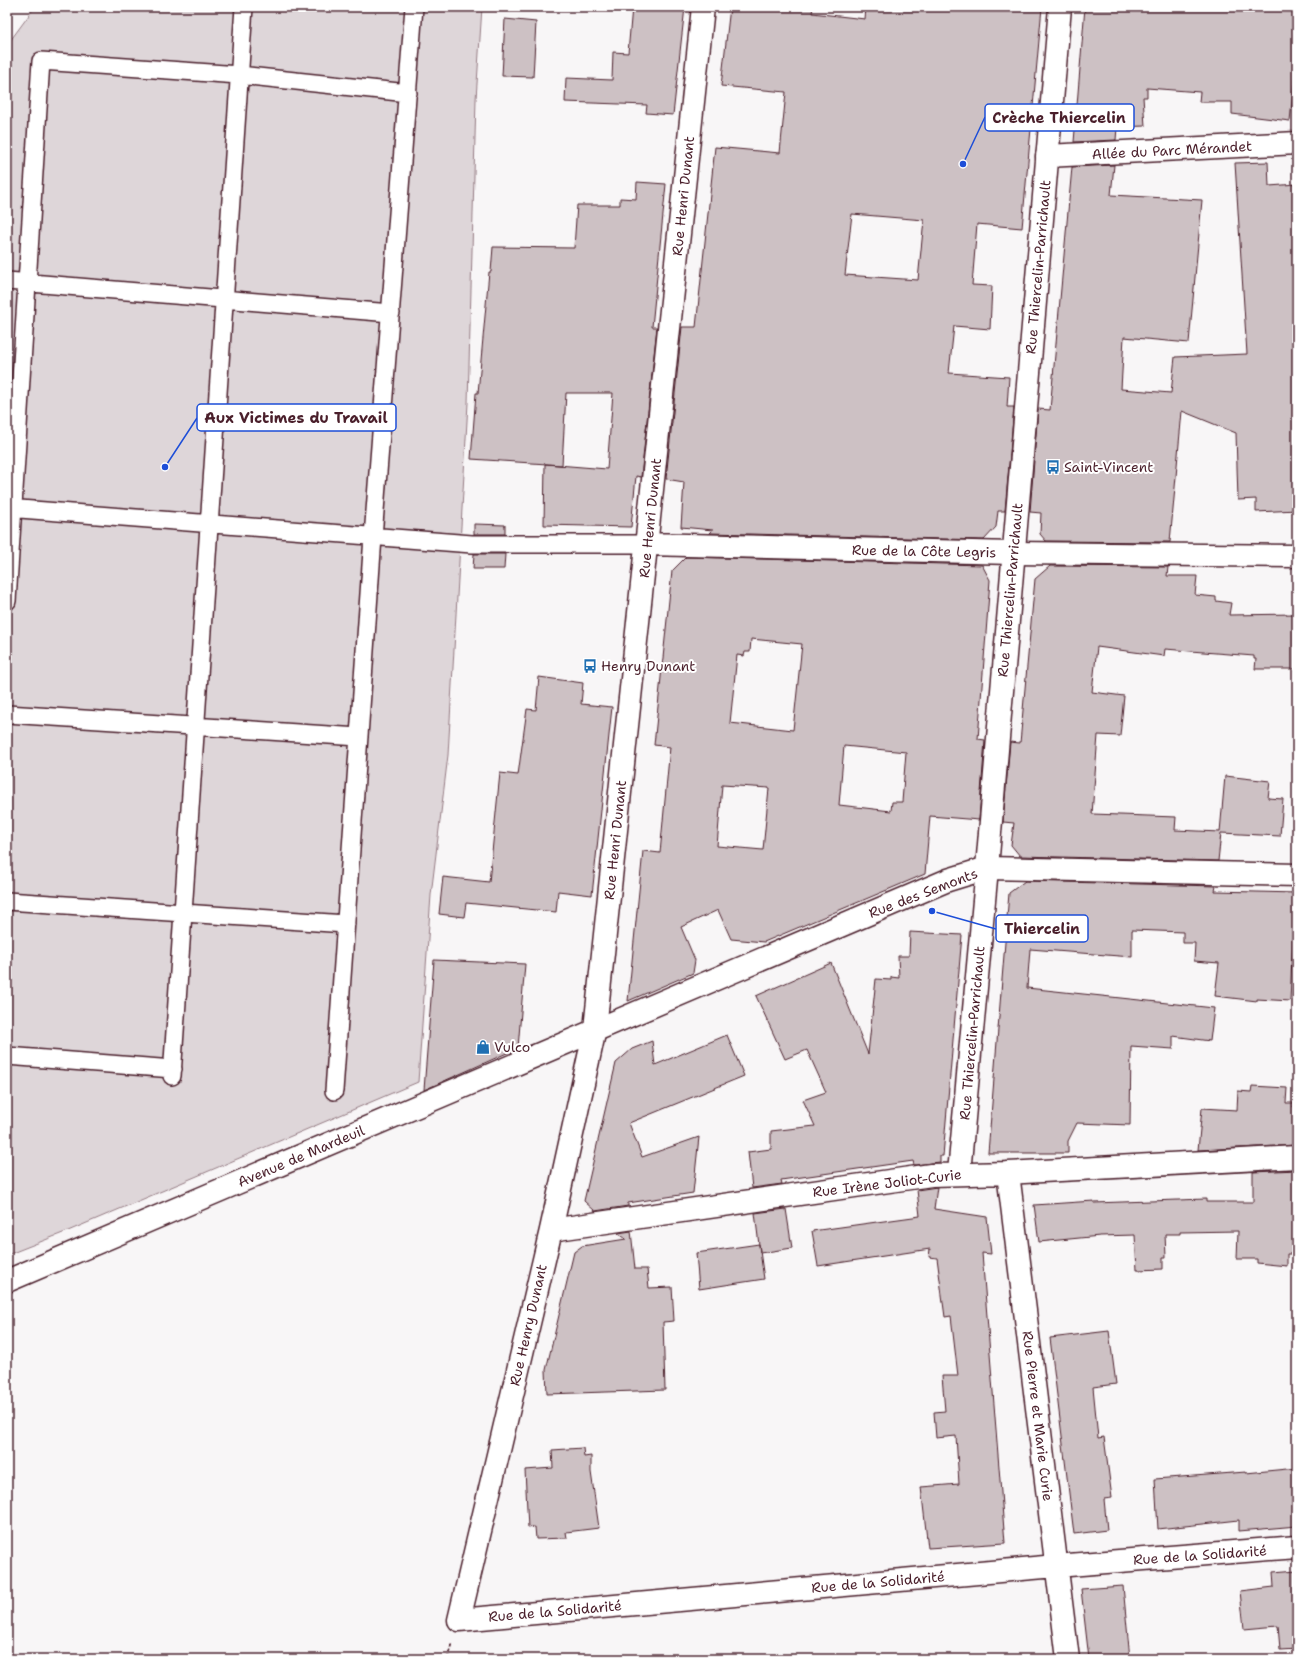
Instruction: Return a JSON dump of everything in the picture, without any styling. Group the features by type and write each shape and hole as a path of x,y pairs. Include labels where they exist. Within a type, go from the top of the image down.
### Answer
{"street":[{"name":"Rue Henri Dunant","path":"595,1029 703,7"},
{"name":"Rue Thiercelin-Parrichault","path":"959,1173 987,868 1060,7"},
{"name":"Allée du Parc Mérandet","path":"1048,156 1297,143"},
{"name":"Rue de la Côte Legris","path":"647,544 1013,553 1297,556"},
{"name":"Rue des Semonts","path":"595,1029 948,880 987,868 1297,875"},
{"name":"Rue Henry Dunant","path":"458,1620 551,1230 595,1029"},
{"name":"Avenue de Mardeuil","path":"7,1281 595,1029"},
{"name":"Rue Irène Joliot-Curie","path":"551,1230 931,1175 959,1173 1008,1173 1297,1157"},
{"name":"Rue Pierre et Marie Curie","path":"1008,1173 1068,1659"},
{"name":"Rue de la Solidarité","path":"458,1620 1056,1566 1297,1548"}],"lane":[{"path":"7,1056 172,1072 244,7"},
{"path":"334,1091 373,537 414,7"},
{"path":"7,601 10,509 27,283 41,61 239,75 408,93"},
{"path":"7,281 391,313"},
{"path":"10,509 472,544 647,544"},
{"path":"7,714 359,737"},
{"path":"7,901 346,924"}],"shaded area":[{"path":"35,7 482,7 476,99 468,403 448,755 431,895 418,1082 68,1231 7,1255 7,45"}],"building":[{"path":"632,7 685,7 673,115 646,113 647,105 565,102 566,78 612,80 613,52 628,53"},
{"path":"730,7 813,7 812,13 865,19 866,7 1042,7 1022,228 977,224 972,285 992,286 990,329 954,326 949,373 1009,377 1007,407 1014,407 1005,511 998,511 996,527 984,540 710,533 713,530 681,527 684,482 666,479 682,327 696,327 715,147 780,153 786,92 721,86","holes":["852,214 924,220 918,280 845,275"]},
{"path":"1085,7 1297,7 1297,53 1290,121 1232,114 1232,102 1199,102 1200,92 1147,88 1147,97 1143,97 1145,126 1117,127 1116,140 1074,142"},
{"path":"505,19 536,22 533,77 502,76"},
{"path":"1268,162 1269,186 1297,184 1297,510 1256,512 1256,499 1238,500 1236,433 1182,411 1170,542 1046,541 1040,534 1041,513 1030,512 1038,409 1050,410 1072,167 1114,165 1111,195 1202,200 1189,343 1124,337 1121,389 1171,393 1175,357 1247,354 1235,163"},
{"path":"637,182 666,184 652,327 657,327 641,477 636,476 631,527 544,525 545,464 607,469 613,393 566,393 562,465 471,459 476,393 478,393 489,272 491,272 493,247 574,248 577,205 620,205 620,198 636,199"},
{"path":"474,524 505,525 505,534 474,534"},
{"path":"474,554 505,554 504,569 473,569"},
{"path":"686,557 982,565 990,580 978,739 985,740 979,820 930,816 925,874 764,942 731,939 718,910 681,927 695,960 693,973 628,1001 643,851 660,853 670,747 654,745 672,571","holes":["751,639 802,644 793,730 730,723 737,655 744,656 745,652 750,652","844,746 906,752 902,802 892,802 891,811 839,805","722,785 769,788 763,850 717,846"]},
{"path":"1050,566 1168,567 1167,576 1197,576 1195,595 1216,597 1216,601 1231,603 1229,615 1297,614 1297,669 1255,669 1256,659 1254,659 1254,656 1165,649 1164,656 1097,647 1092,692 1124,696 1120,736 1098,735 1092,814 1176,817 1175,830 1220,832 1225,776 1270,781 1268,798 1283,799 1280,836 1221,833 1218,861 1020,856 1011,845 1014,823 1003,822 1010,742 1020,743 1035,579"},
{"path":"539,677 583,683 581,704 612,707 592,895 558,891 556,912 466,903 464,917 439,914 443,877 489,882 500,773 518,775 527,709 536,710"},
{"path":"1025,881 1216,886 1215,891 1297,893 1297,937 1293,937 1290,1001 1257,999 1257,1001 1215,996 1219,963 1194,961 1195,943 1183,943 1183,932 1132,930 1132,957 1030,949 1027,988 1214,1008 1210,1041 1173,1036 1173,1049 1131,1046 1130,1125 1077,1123 1068,1141 1068,1153 988,1153 1009,893"},
{"path":"910,932 962,935 943,1156 940,1156 940,1162 914,1165 913,1161 781,1180 782,1184 752,1188 748,1152 771,1149 771,1131 815,1126 803,1100 826,1092 807,1050 785,1059 756,996 831,963 868,1054 876,979 891,980 891,977 899,978 898,956 909,956"},
{"path":"434,960 525,964 518,1048 424,1090"},
{"path":"727,1035 744,1076 629,1123 642,1157 699,1137 693,1193 628,1203 628,1206 595,1211 584,1201 616,1063 632,1049 652,1041 655,1065"},
{"path":"1252,1086 1287,1088 1286,1103 1294,1103 1293,1107 1297,1107 1297,1145 1198,1150 1202,1108 1237,1110 1238,1091 1251,1092"},
{"path":"1297,1170 1297,1254 1287,1254 1287,1266 1257,1263 1257,1259 1237,1259 1238,1231 1180,1232 1180,1234 1165,1234 1166,1257 1163,1257 1163,1269 1137,1270 1135,1235 1100,1236 1039,1242 1034,1205 1094,1201 1094,1203 1206,1199 1206,1202 1253,1202 1253,1172"},
{"path":"937,1187 934,1209 987,1217 991,1254 982,1253 1005,1543 928,1548 921,1487 959,1484 956,1436 936,1438 934,1412 945,1411 942,1376 958,1376 951,1316 945,1317 937,1258 929,1257 930,1249 818,1266 812,1231 920,1216 917,1190"},
{"path":"786,1209 792,1248 760,1253 755,1213"},
{"path":"631,1231 635,1269 647,1269 649,1288 672,1287 674,1321 663,1322 665,1390 547,1394 546,1370 574,1252 582,1246 626,1239 618,1233"},
{"path":"759,1244 764,1279 699,1289 696,1253"},
{"path":"1109,1331 1116,1384 1093,1387 1098,1438 1104,1437 1112,1498 1104,1499 1107,1530 1074,1534 1050,1338"},
{"path":"583,1448 584,1457 591,1456 591,1472 599,1528 566,1532 567,1538 536,1539 535,1527 528,1528 525,1470 553,1468 552,1450"},
{"path":"1297,1468 1297,1526 1239,1531 1239,1520 1158,1529 1155,1479"},
{"path":"1297,1570 1297,1648 1280,1649 1278,1626 1244,1629 1240,1591 1274,1587 1273,1572"},
{"path":"1123,1586 1130,1659 1089,1659 1081,1589"}],"place":[{"name":"Crèche Thiercelin","path":"963,164"},
{"name":"Aux Victimes du Travail","path":"165,467"},
{"name":"Saint-Vincent","path":"1053,467"},
{"name":"Henry Dunant","path":"590,666"},
{"name":"Thiercelin","path":"932,911"},
{"name":"Vulco","path":"483,1047"}]}
